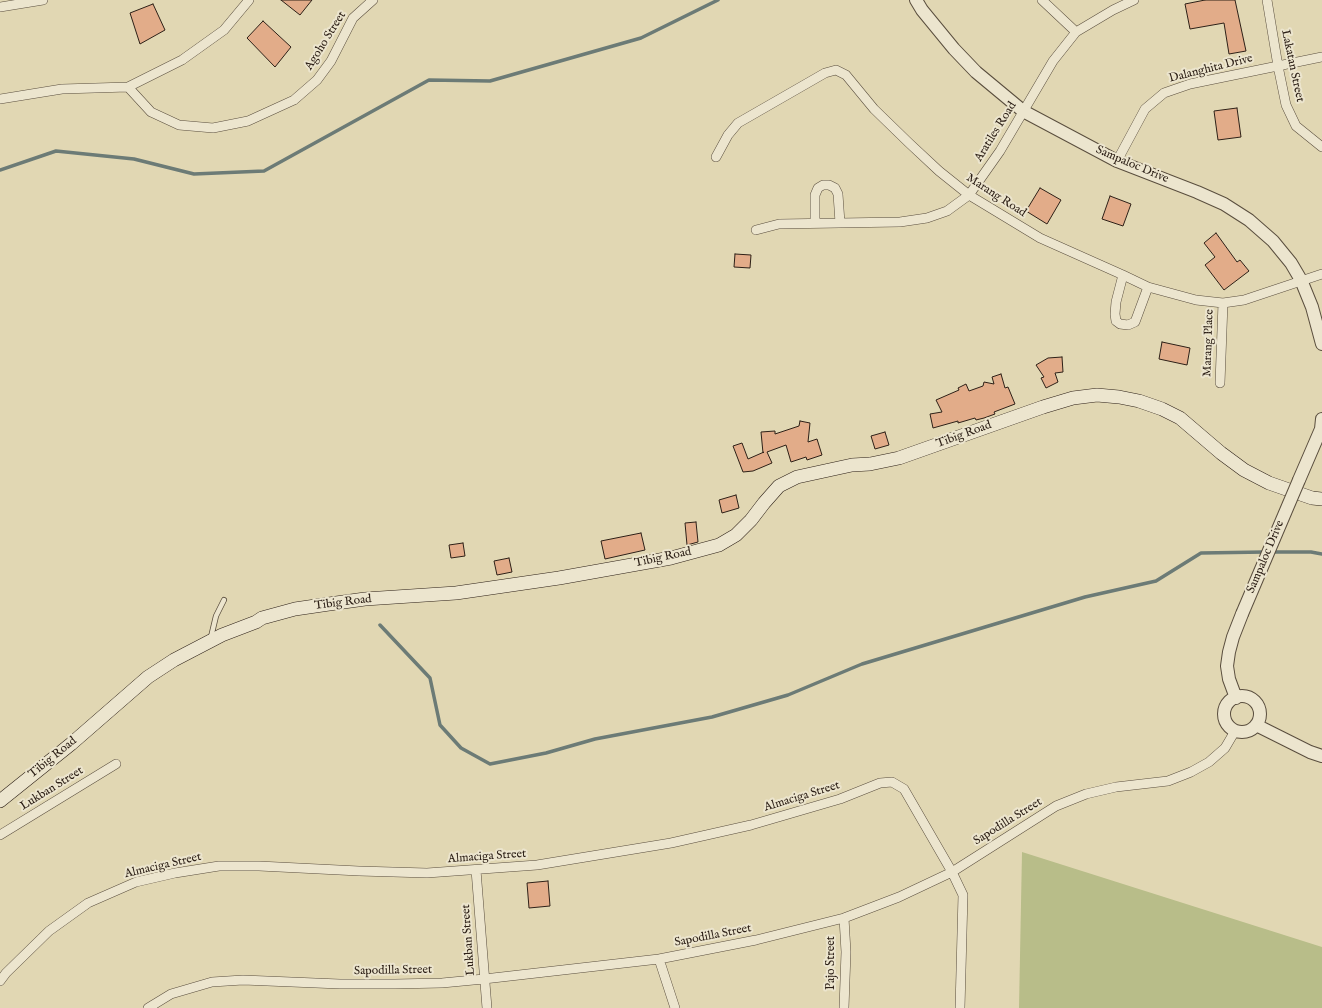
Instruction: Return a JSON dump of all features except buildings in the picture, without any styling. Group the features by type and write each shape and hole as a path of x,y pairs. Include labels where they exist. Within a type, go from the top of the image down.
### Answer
{"main road":[{"name":"Tibig Road","path":"0,801 71,744 148,677 174,660 222,635 256,622 262,618 295,609 365,599 456,593 478,590 634,565 671,558 719,545 736,535 751,520 779,486 797,477 852,465 870,464 898,458 1043,406 1074,398 1096,395 1119,397 1139,401 1162,409 1180,418 1221,453 1244,470 1269,484 1322,500"}],"street":[{"path":"0,7 43,0"},
{"path":"0,99 62,89 128,87 182,60 224,30 249,0"},
{"name":"Agoho Street","path":"128,87 151,112 179,125 213,128 248,121 294,100 317,80 330,61 353,18 373,0"},
{"name":"Sampaloc Drive","path":"916,0 922,10 954,49 976,72 1023,111 1117,161 1197,192 1230,208 1249,220 1273,241 1301,280 1312,307 1322,344"},
{"path":"1042,0 1076,32"},
{"name":"Aratiles Road","path":"756,230 779,224 815,222 900,222 927,218 947,211 969,195 1000,151 1053,61 1076,32 1113,10 1134,0"},
{"name":"Lakatan Street","path":"1267,0 1286,105 1296,126 1322,147"},
{"name":"Dalanghita Drive","path":"1117,161 1145,109 1164,93 1190,84 1322,57"},
{"name":"Marang Road","path":"716,157 728,135 738,124 825,73 836,70 846,75 874,109 939,171 969,195 1040,238 1148,287 1196,300 1222,303 1244,300 1322,274"},
{"path":"815,222 815,195 818,188 824,185 829,185 835,188 838,194 840,222"},
{"path":"1123,275 1114,314 1116,321 1120,324 1128,325 1135,322 1148,287"},
{"name":"Marang Place","path":"1220,383 1222,303"},
{"name":"Sampaloc Drive","path":"1236,698 1228,679 1227,666 1233,637 1321,429 1322,419"},
{"path":"1241,696 1247,697 1256,704 1260,714 1256,725 1246,731 1240,732 1230,727 1224,717 1224,711 1230,700 1241,696"},
{"path":"1256,725 1310,752 1322,756"},
{"name":"Sapodilla Street","path":"148,1008 171,994 212,982 243,980 340,984 395,984 442,983 484,979 659,959 756,940 844,918 899,897 952,872 1056,806 1086,794 1116,786 1168,781 1191,772 1209,762 1225,748 1235,730"},
{"name":"Lukban Street","path":"0,835 116,764"},
{"name":"Almaciga Street","path":"0,981 6,973 49,931 88,903 136,882 175,873 219,866 259,866 426,873 537,865 671,843 752,825 840,799 880,783 892,782 904,789 952,872 963,895 960,1008"},
{"name":"Lukban Street","path":"476,870 487,1008"},
{"name":"Pajo Street","path":"844,918 846,952 844,1008"},
{"path":"659,959 675,1008"}],"lane":[{"path":"211,641 216,616 224,600"}],"green space":[{"path":"1022,852 1322,947 1322,1008 1019,1008"}],"waterway":[{"path":"0,170 56,151 134,159 194,174 264,171 429,80 490,81 641,38 718,0"},
{"path":"380,625 430,678 440,725 461,748 490,764 546,753 595,739 712,717 788,695 862,664 1085,597 1156,581 1201,553 1265,552"},
{"path":"1271,552 1311,552 1322,554"}]}
